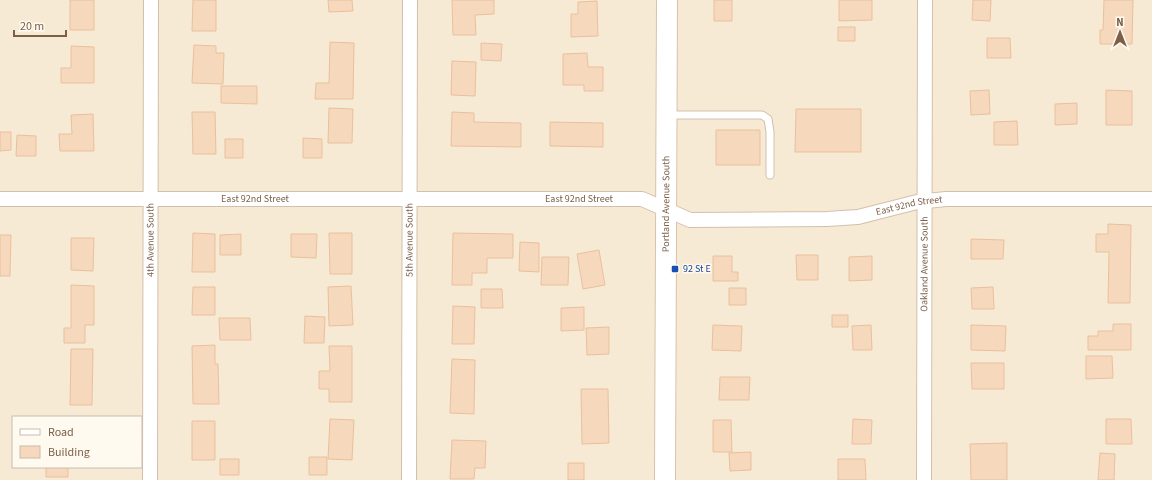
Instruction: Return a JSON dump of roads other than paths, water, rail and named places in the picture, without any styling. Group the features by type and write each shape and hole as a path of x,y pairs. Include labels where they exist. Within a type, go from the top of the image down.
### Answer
{"main road":[{"name":"Portland Avenue South","path":"665,480 667,0"}],"street":[{"name":"4th Avenue South","path":"150,480 152,0"},
{"name":"5th Avenue South","path":"409,480 410,0"},
{"name":"Oakland Avenue South","path":"924,480 925,0"},
{"name":"East 92nd Street","path":"0,198 642,198 690,220 826,219 858,217 917,202 946,199 1152,199"}],"lane":[{"path":"666,115 762,115 768,119 770,132 770,175"}],"place":[{"name":"92 St E","path":"675,269"}]}
